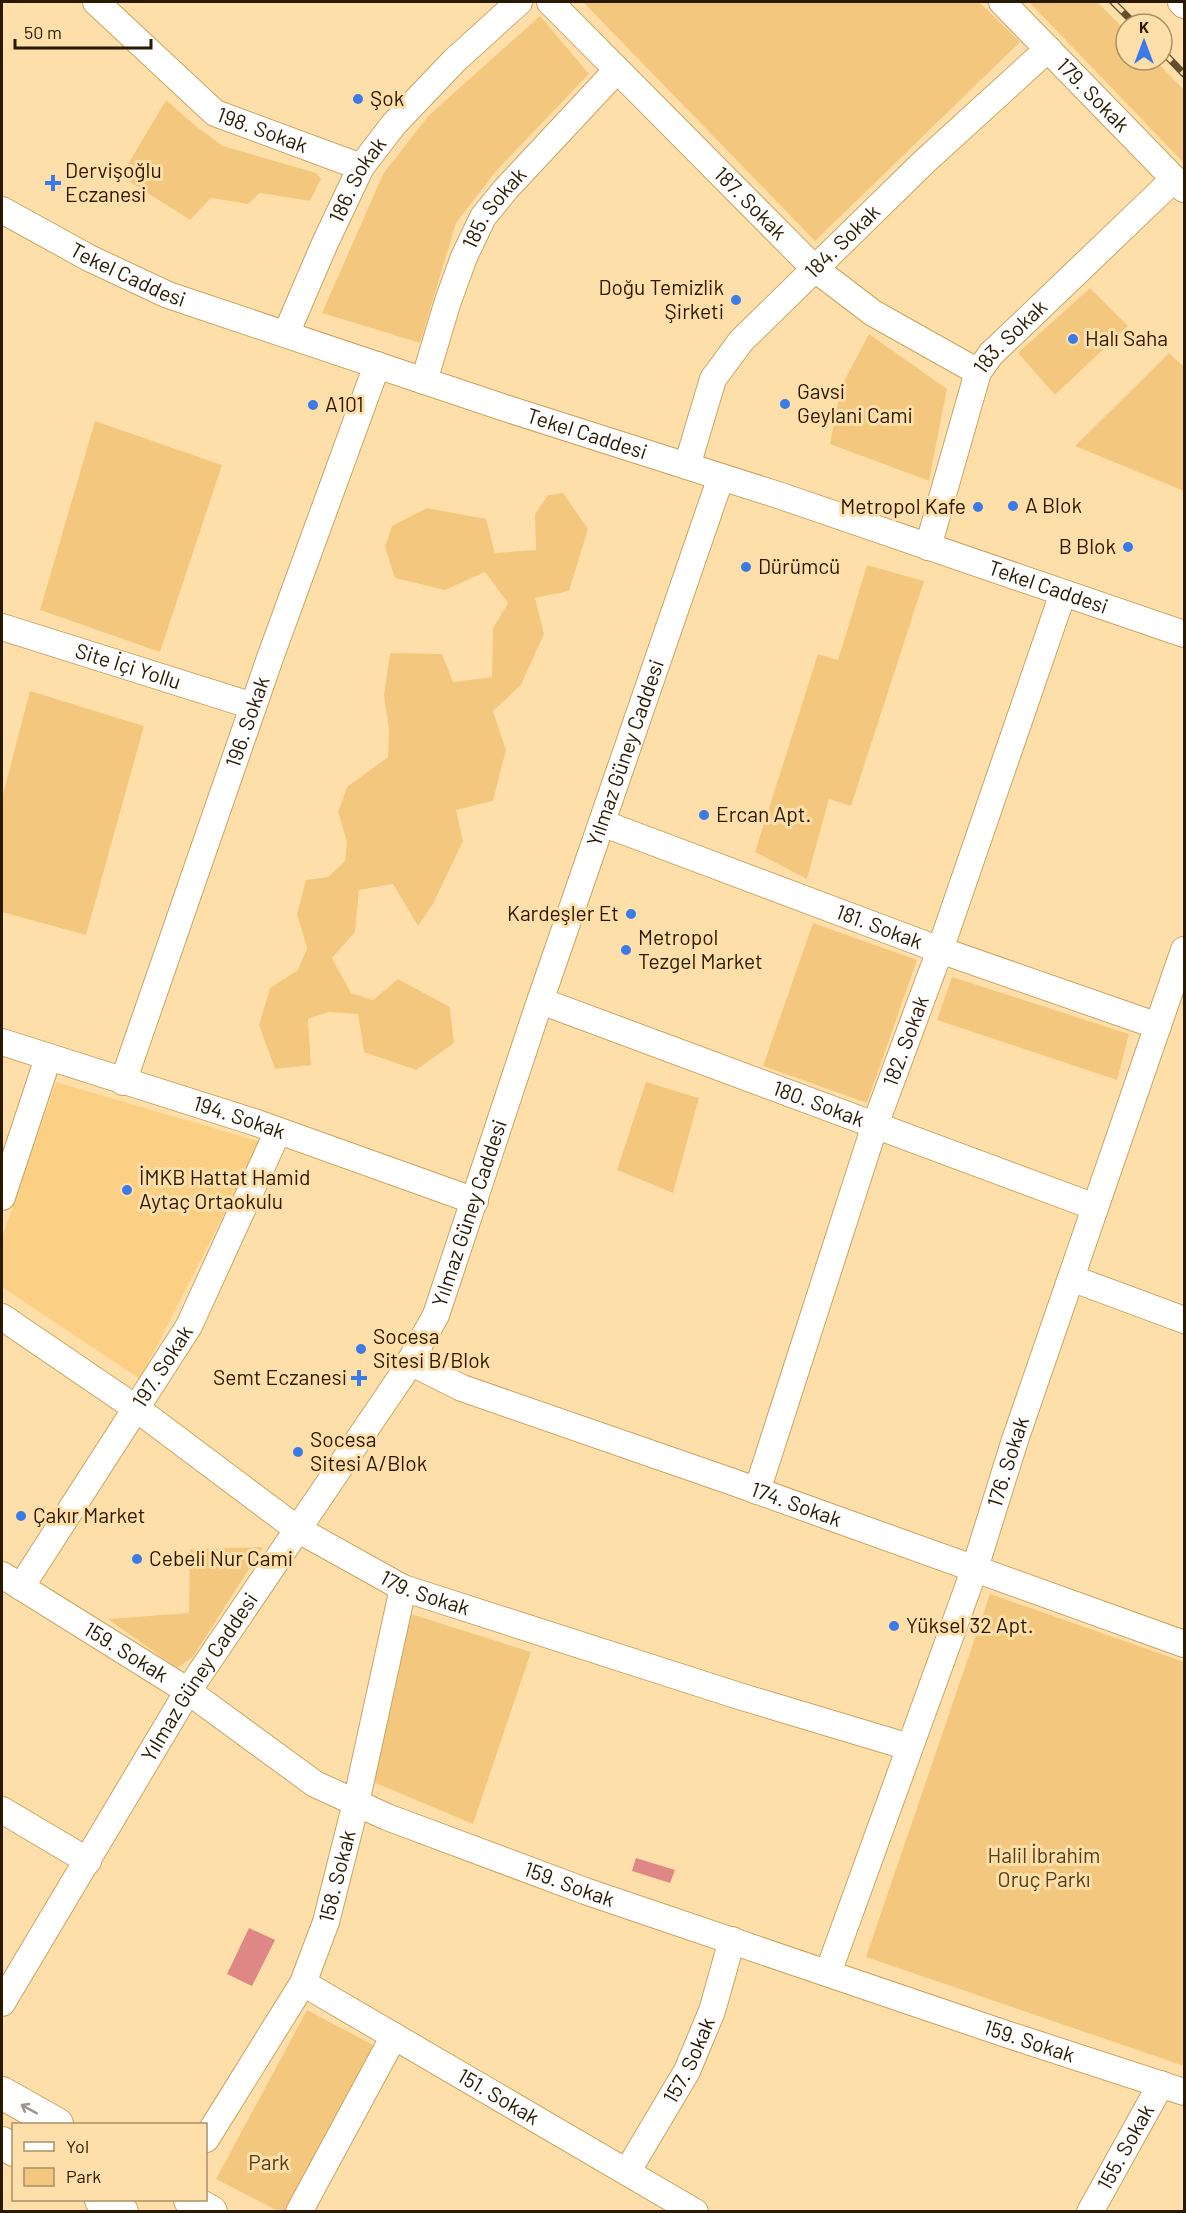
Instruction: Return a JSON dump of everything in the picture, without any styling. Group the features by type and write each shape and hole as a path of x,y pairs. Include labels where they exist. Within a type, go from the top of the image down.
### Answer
{"main road":[{"path":"2,2093 55,2123"},
{"path":"104,2201 122,2211"},
{"path":"194,2201 211,2211"}],"street":[{"name":"198. Sokak","path":"96,2 215,112 361,167"},
{"name":"186. Sokak","path":"286,334 361,167 394,124 455,60 519,2"},
{"name":"187. Sokak","path":"550,2 814,268 873,313 978,372"},
{"name":"179. Sokak","path":"1002,2 1179,184"},
{"path":"1181,2 1185,5"},
{"name":"184. Sokak","path":"687,466 713,380 741,340 924,162 1048,49"},
{"name":"185. Sokak","path":"424,381 464,256 483,217 505,190 617,70"},
{"name":"183. Sokak","path":"928,547 978,372 1003,342 1179,184"},
{"name":"Tekel Caddesi","path":"3,218 168,295 721,477 1185,634"},
{"name":"196. Sokak","path":"123,1082 253,706 377,365"},
{"name":"Yılmaz Güney Caddesi","path":"2,2003 188,1691 410,1362 436,1315 721,477"},
{"name":"182. Sokak","path":"757,1491 875,1125 940,950 1063,593"},
{"name":"Site İçi Yollu","path":"2,627 253,706"},
{"name":"181. Sokak","path":"602,823 940,950 1158,1026"},
{"name":"176. Sokak","path":"828,1973 975,1568 1015,1440 1183,960"},
{"name":"180. Sokak","path":"541,1001 1095,1207"},
{"name":"194. Sokak","path":"2,1042 278,1131 475,1201"},
{"path":"2,1197 48,1058"},
{"name":"197. Sokak","path":"11,1581 137,1409 189,1326 278,1131"},
{"path":"1071,1278 1185,1320"},
{"name":"179. Sokak","path":"2,1317 137,1409 297,1529 403,1588 909,1748"},
{"name":"174. Sokak","path":"410,1362 462,1388 1185,1644"},
{"name":"159. Sokak","path":"11,1581 188,1691 315,1784 397,1821 585,1891 1173,2088"},
{"name":"158. Sokak","path":"207,2137 303,1983 326,1922 357,1803 403,1588"},
{"path":"2,1809 88,1861"},
{"name":"157. Sokak","path":"627,2172 687,2071 712,2011 732,1940"},
{"name":"151. Sokak","path":"303,1983 695,2211"},
{"path":"299,2211 394,2036"},
{"name":"155. Sokak","path":"1090,2211 1173,2088"}],"shaded area":[{"name":"İMKB Hattat Hamid Aytaç Ortaokulu","path":"56,1082 261,1142 140,1379 2,1287 2,1238"},
{"path":"636,1858 675,1870 670,1883 632,1871"},
{"path":"249,1928 275,1940 252,1986 227,1974"}],"green space":[{"path":"583,2 979,2 1020,42 815,241"},
{"path":"1029,2 1097,2 1114,19 1114,72 1167,72 1184,90 1184,163"},
{"path":"540,16 589,74 496,171 456,223 420,343 322,313 383,174 429,115"},
{"path":"166,100 223,146 316,173 321,179 310,201 260,193 248,204 211,198 190,220 121,176"},
{"name":"Halı Saha","path":"1090,288 1128,326 1055,395 1018,353"},
{"path":"869,334 947,389 929,481 830,444 841,387"},
{"path":"1169,353 1184,367 1184,491 1075,446"},
{"path":"95,421 222,465 160,652 40,610"},
{"path":"563,493 588,529 569,591 535,598 544,634 521,685 493,711 506,750 493,801 456,810 463,841 433,904 418,926 393,884 359,890 355,932 332,958 351,993 373,1000 398,979 450,1007 454,1043 416,1070 364,1052 358,1014 328,1012 308,1019 311,1065 275,1069 259,1025 270,988 298,970 307,948 297,914 306,880 328,877 345,861 347,842 338,812 347,787 388,757 389,730 384,695 390,653 442,654 453,682 492,677 493,628 508,603 485,572 445,590 395,578 385,547 392,526 427,508 486,519 495,553 536,550 535,514 548,495"},
{"path":"867,565 924,581 851,806 829,799 807,879 755,852 818,654 838,660"},
{"path":"30,691 144,726 86,935 2,912 2,798"},
{"path":"813,923 917,960 867,1103 763,1066"},
{"path":"952,977 1129,1034 1117,1080 937,1020"},
{"path":"646,1082 699,1098 673,1193 617,1170"},
{"path":"263,1547 193,1657 177,1668 108,1619 189,1613 190,1549"},
{"name":"Halil İbrahim Oruç Parkı","path":"990,1594 1184,1662 1184,2066 866,1957"},
{"path":"411,1614 531,1652 473,1824 373,1782"},
{"name":"Park","path":"307,2010 375,2046 287,2211 278,2211 216,2179"}],"railway":[{"path":"1113,2 1123,12"},
{"path":"1174,64 1184,74"}],"place":[{"name":"Şok","path":"358,99"},
{"name":"Dervişoğlu Eczanesi","path":"53,183"},
{"name":"Doğu Temizlik Şirketi","path":"736,300"},
{"name":"Halı Saha","path":"1073,339"},
{"name":"Gavsi Geylani Cami","path":"785,404"},
{"name":"A101","path":"313,405"},
{"name":"A Blok","path":"1013,506"},
{"name":"Metropol Kafe","path":"978,507"},
{"name":"B Blok","path":"1128,547"},
{"name":"Dürümcü","path":"746,567"},
{"name":"Ercan Apt.","path":"704,815"},
{"name":"Kardeşler Et","path":"631,914"},
{"name":"Metropol Tezgel Market","path":"626,950"},
{"name":"İMKB Hattat Hamid Aytaç Ortaokulu","path":"127,1190"},
{"name":"Socesa Sitesi B/Blok","path":"361,1349"},
{"name":"Semt Eczanesi","path":"359,1378"},
{"name":"Socesa Sitesi A/Blok","path":"298,1452"},
{"name":"Çakır Market","path":"21,1516"},
{"name":"Cebeli Nur Cami","path":"137,1559"},
{"name":"Yüksel 32 Apt.","path":"894,1626"}]}
